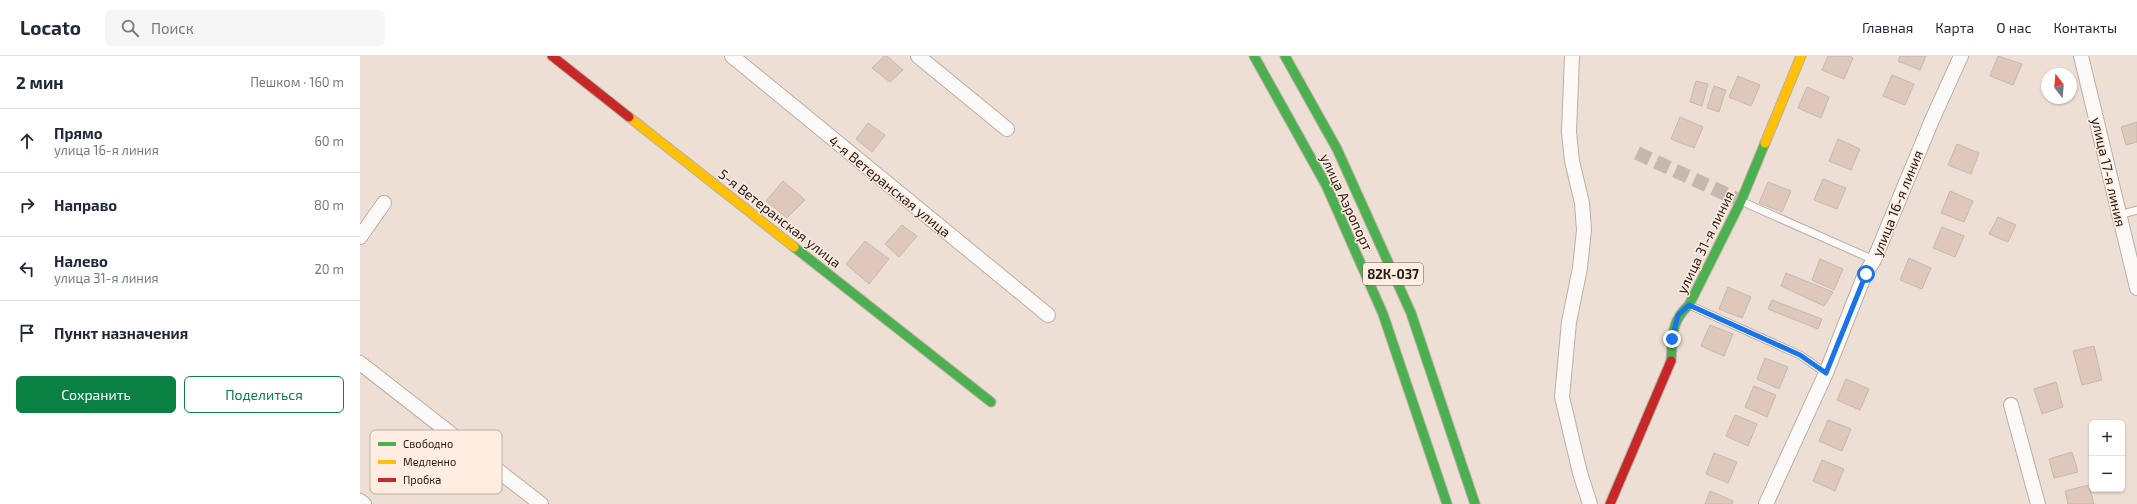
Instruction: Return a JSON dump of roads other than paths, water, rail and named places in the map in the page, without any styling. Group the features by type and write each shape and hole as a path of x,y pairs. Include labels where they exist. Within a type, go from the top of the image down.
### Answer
{"street":[{"name":"5-я Ветеранская улица","path":"552,56 991,402"},
{"name":"4-я Ветеранская улица","path":"732,56 1048,315"},
{"path":"918,56 1007,129"},
{"name":"улица Аэропорт","path":"1254,56 1326,185 1384,314 1446,504"},
{"name":"улица Аэропорт","path":"1285,56 1337,149 1411,313 1475,504"},
{"path":"1572,56 1569,132 1572,161 1582,203 1584,230 1580,268 1570,322 1562,397 1578,466 1590,504"},
{"name":"улица 31-я линия","path":"1610,504 1613,494 1629,464 1664,381 1671,361 1672,339 1678,315 1689,305 1741,201 1801,56"},
{"name":"улица 16-я линия","path":"1766,504 1826,373 1866,274 1874,260 1932,120 1961,56"},
{"name":"улица 17-я линия","path":"2082,56 2137,288"},
{"path":"360,237 384,203"},
{"path":"360,363 446,430"},
{"path":"2011,405 2038,504"},
{"path":"502,474 541,504"},
{"path":"360,501 364,504"}],"lane":[{"path":"1741,201 1874,260"},
{"path":"2120,215 2137,210"},
{"path":"1689,305 1800,355 1826,373"}],"tunnel":[{"path":"1637,153 1741,201"}]}
